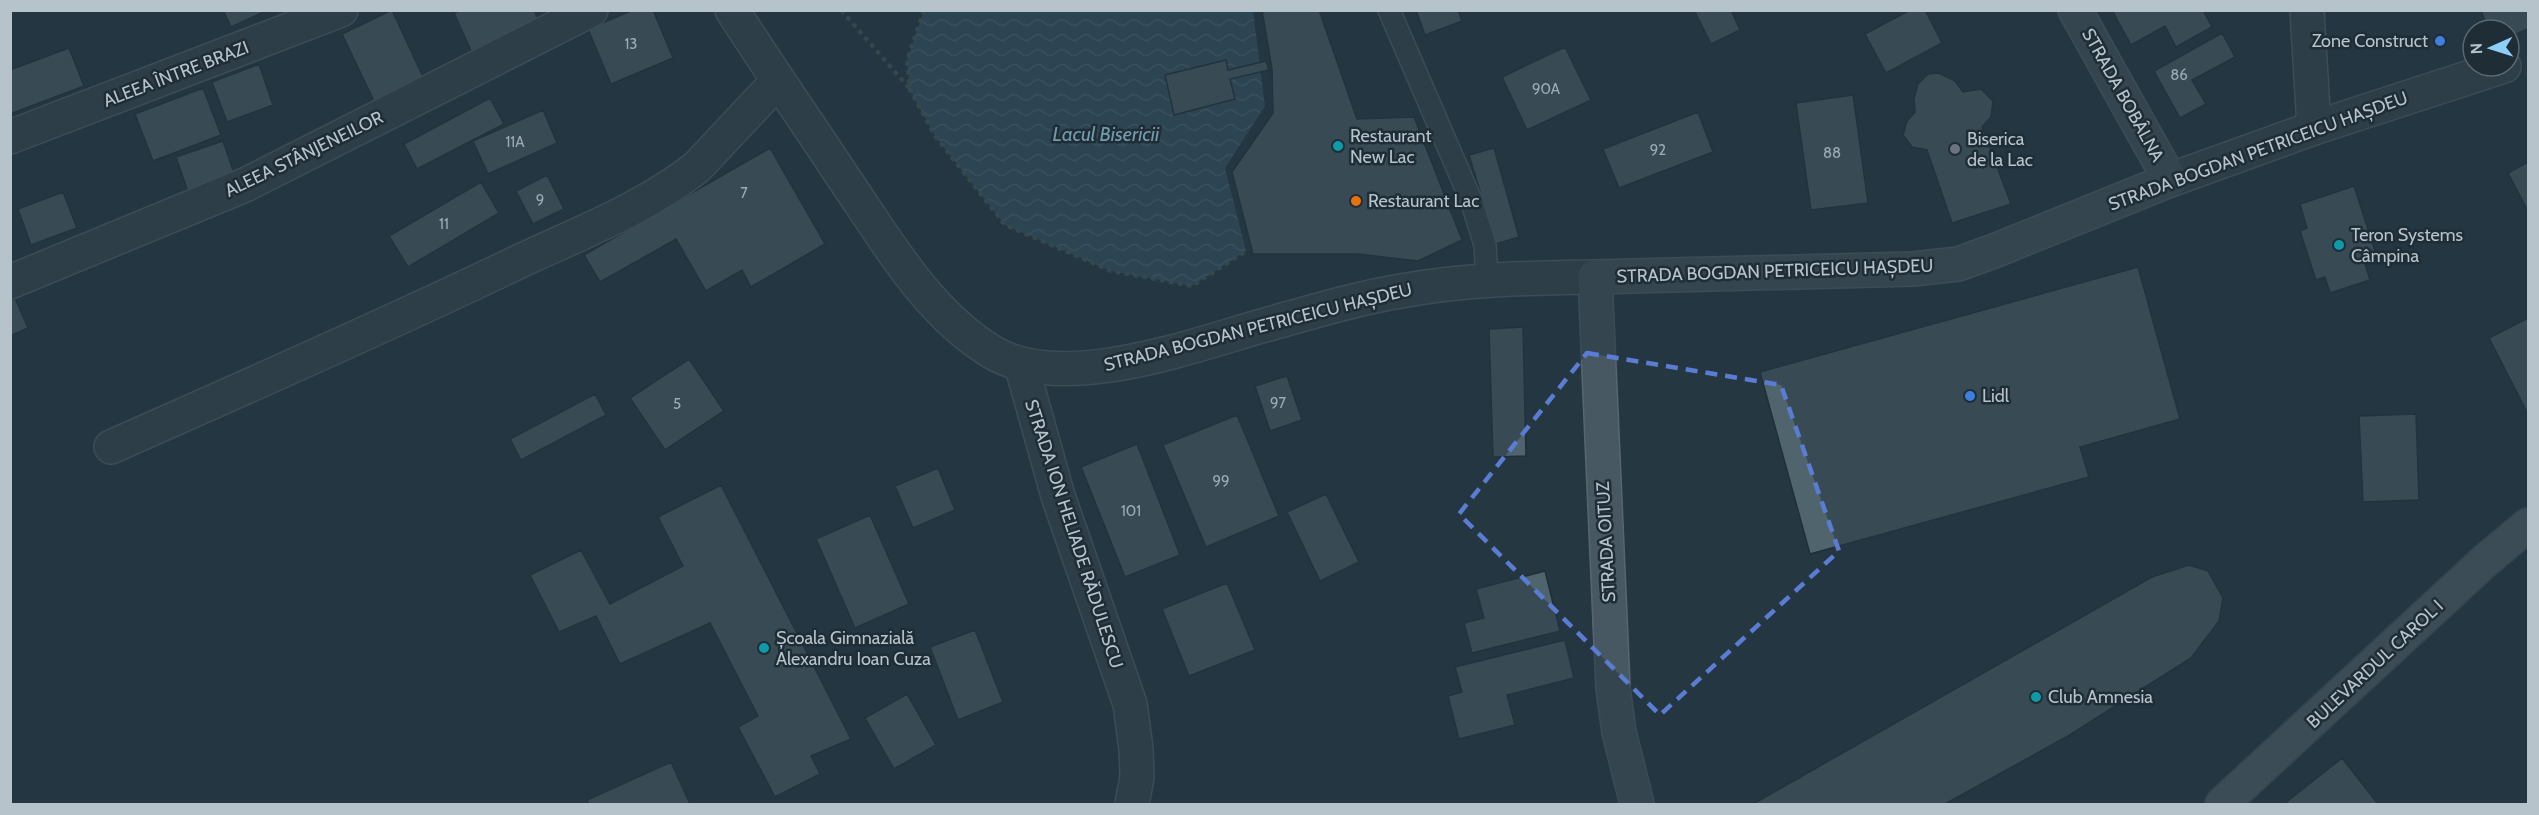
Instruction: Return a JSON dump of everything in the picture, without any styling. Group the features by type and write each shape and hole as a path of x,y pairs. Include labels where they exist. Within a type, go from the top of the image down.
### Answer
{"main road":[{"name":"STRADA BOBÂLNA","path":"2075,10 2170,180"},
{"name":"STRADA BOGDAN PETRICEICU HAȘDEU","path":"1595,277 1913,269 1958,264 2170,180"},
{"name":"STRADA OITUZ","path":"1595,277 1613,688 1619,732 1637,804"},
{"name":"BULEVARDUL CAROL I","path":"2222,804 2486,560 2529,525"}],"street":[{"name":"ALEEA ÎNTRE BRAZI","path":"10,137 341,10"},
{"name":"ALEEA STÂNJENEILOR","path":"10,282 245,185 591,10"},
{"path":"732,10 886,240 926,293 948,318 970,337 994,353 1021,364"},
{"path":"2307,10 2314,128"},
{"name":"STRADA BOGDAN PETRICEICU HAȘDEU","path":"2170,180 2314,128 2467,78"},
{"path":"111,447 398,318 624,212 684,178 697,167 778,81"},
{"name":"STRADA BOGDAN PETRICEICU HAȘDEU","path":"1021,364 1061,369 1094,367 1133,360 1354,301 1400,291 1487,279 1595,277"},
{"name":"STRADA ION HELIADE RĂDULESCU","path":"1021,364 1058,496 1130,704 1137,777 1132,804"}],"lane":[{"path":"1389,10 1471,200 1485,244 1487,279"}],"path":[{"path":"841,10 910,90 935,136 1005,225 1111,271 1192,286 1246,251"},
{"path":"910,90 907,60 924,10"}],"highlighted area":[{"path":"1587,353 1781,385 1839,551 1660,715 1459,514"}],"water":[{"name":"Lacul Bisericii","path":"924,11 1253,11 1265,106 1225,168 1246,251 1192,286 1111,271 1005,225 935,136 910,90 907,60"}],"building":[{"path":"223,10 268,10 231,27"},
{"path":"392,10 423,77 374,101 342,34"},
{"path":"460,10 534,10 540,23 473,55 454,13"},
{"path":"633,10 653,10 673,58 611,84 588,29"},
{"name":"Restaurant New Lac","path":"1262,10 1319,10 1357,119 1414,117 1462,240 1418,261 1358,254 1253,254 1232,172 1273,113 1272,69"},
{"path":"1416,10 1458,10 1462,21 1425,35"},
{"path":"1694,10 1731,10 1740,30 1711,44"},
{"path":"1910,10 1925,10 1942,43 1886,73 1865,34"},
{"path":"2112,10 2203,10 2212,27 2176,47 2165,26 2131,45"},
{"path":"2481,10 2528,10 2528,29 2521,32 2521,18 2484,18"},
{"path":"2222,33 2235,57 2192,80 2206,104 2180,118 2154,71"},
{"path":"1565,47 1591,100 1527,130 1502,77"},
{"path":"69,48 84,86 10,114 10,70"},
{"path":"1226,60 1228,70 1266,61 1269,70 1230,79 1235,99 1174,115 1165,75"},
{"path":"259,64 273,105 227,122 212,82"},
{"name":"Biserica de la Lac","path":"1939,73 1955,81 1963,92 1981,89 1993,101 1991,117 1982,127 2011,204 1952,223 1927,150 1912,147 1903,135 1907,121 1915,112 1914,99 1918,84 1928,74"},
{"path":"203,88 221,135 153,161 135,114"},
{"path":"1853,95 1868,203 1811,210 1796,103"},
{"path":"490,98 504,124 417,169 404,144"},
{"path":"543,110 557,143 488,174 473,141"},
{"path":"1698,112 1713,152 1619,188 1603,149"},
{"path":"223,141 237,182 190,198 176,157"},
{"path":"770,148 825,244 751,287 742,270 706,291 676,239 600,282 584,255"},
{"path":"1494,148 1519,237 1496,244 1469,155"},
{"path":"2528,162 2528,211 2508,173"},
{"path":"547,175 564,209 533,224 516,191"},
{"path":"481,182 499,213 408,267 389,236"},
{"name":"Teron Systems Câmpina","path":"2354,186 2378,260 2365,264 2370,280 2330,293 2325,277 2316,280 2300,231 2307,228 2300,204"},
{"path":"63,192 77,228 31,245 18,209"},
{"name":"Lidl","path":"2138,267 2180,419 2080,447 2089,477 1810,554 1760,372"},
{"path":"15,298 28,328 10,336 10,300"},
{"path":"2528,318 2528,414 2489,338"},
{"path":"1523,327 1526,456 1493,457 1489,329"},
{"path":"689,359 724,411 665,450 630,398"},
{"path":"1287,376 1302,420 1270,431 1255,386"},
{"path":"595,394 606,415 521,460 510,439"},
{"path":"2416,414 2419,500 2363,502 2359,416"},
{"path":"1237,415 1279,516 1206,547 1163,445"},
{"path":"1137,444 1180,555 1125,577 1081,467"},
{"path":"938,468 955,510 913,528 895,486"},
{"name":"Școala Gimnazială Alexandru Ioan Cuza","path":"721,485 851,739 811,756 820,774 775,797 738,727 758,716 710,623 620,664 596,616 559,632 530,575 581,550 610,604 683,566 658,517"},
{"path":"1326,494 1359,562 1320,581 1287,512"},
{"path":"870,515 909,604 855,628 816,539"},
{"name":"Club Amnesia","path":"2189,565 2208,571 2223,598 2219,621 2191,658 2068,736 1945,804 1753,804 2152,577"},
{"path":"1545,571 1560,631 1472,653 1464,623 1484,618 1476,589"},
{"path":"1227,583 1255,650 1189,676 1162,609"},
{"path":"975,630 1003,702 958,720 930,647"},
{"path":"1565,640 1574,678 1507,695 1515,725 1459,739 1448,696 1462,692 1455,667"},
{"path":"907,694 936,745 894,769 865,718"},
{"path":"2342,758 2378,804 2284,804"},
{"path":"671,762 690,804 589,804 587,800"}],"place":[{"name":"Zone Construct","path":"2440,41"},
{"name":"Restaurant New Lac","path":"1338,146"},
{"name":"Biserica de la Lac","path":"1955,149"},
{"name":"Restaurant Lac","path":"1356,201"},
{"name":"Teron Systems Câmpina","path":"2339,245"},
{"name":"Lidl","path":"1970,396"},
{"name":"Școala Gimnazială Alexandru Ioan Cuza","path":"764,648"},
{"name":"Club Amnesia","path":"2036,697"}]}
